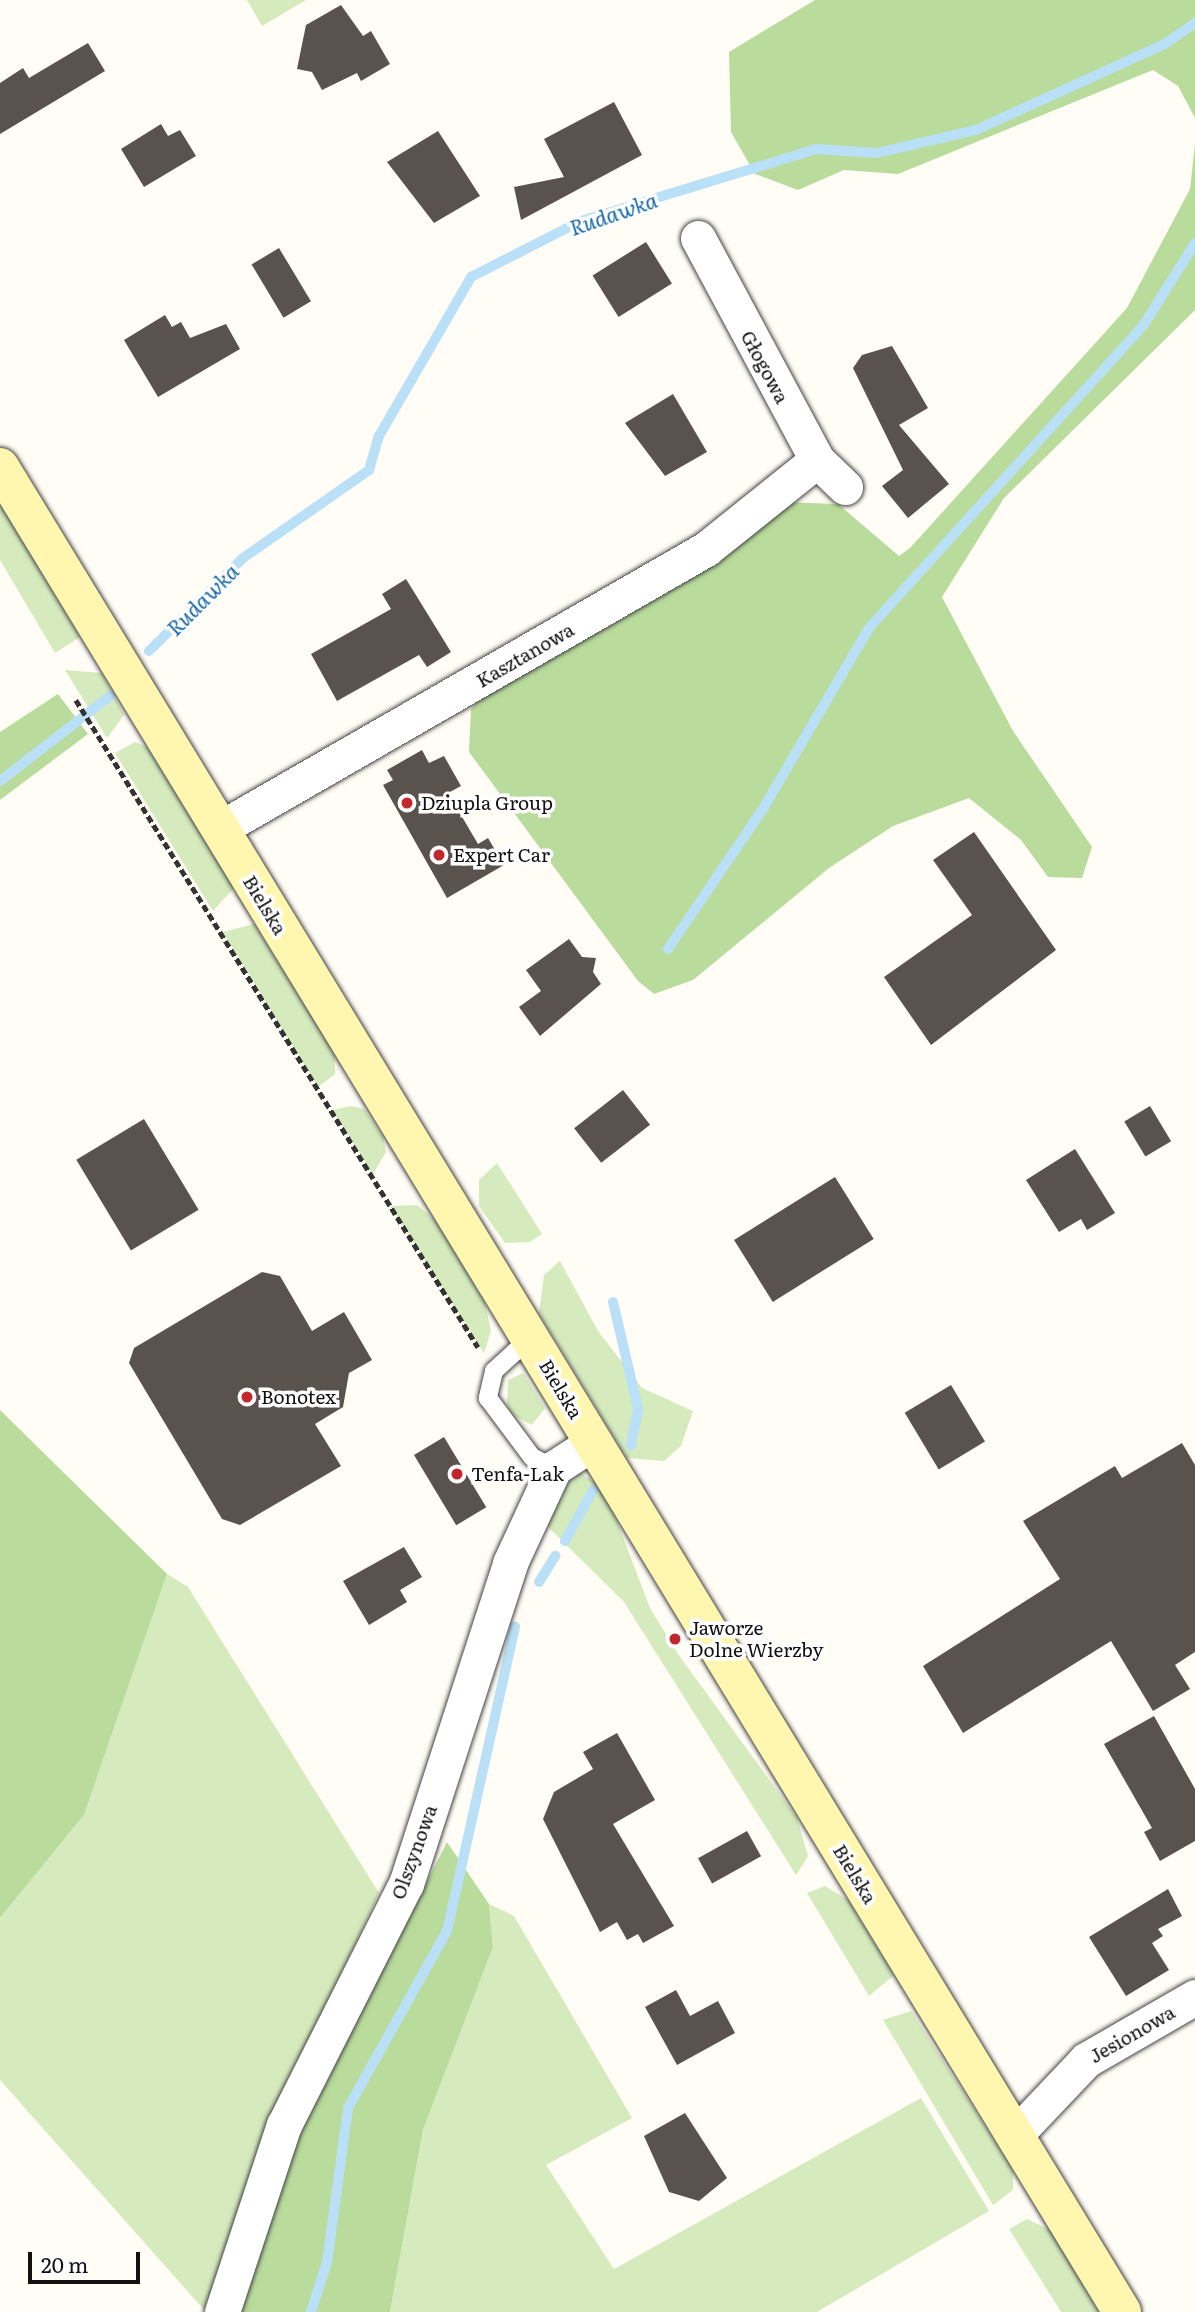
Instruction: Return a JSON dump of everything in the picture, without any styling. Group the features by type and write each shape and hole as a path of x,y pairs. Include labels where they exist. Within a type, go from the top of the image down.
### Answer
{"main road":[{"name":"Bielska","path":"0,467 1122,2312"}],"street":[{"name":"Głogowa","path":"698,238 817,460 845,487"},
{"name":"Kasztanowa","path":"219,829 706,549 817,460"},
{"path":"554,1468 594,1442"},
{"name":"Olszynowa","path":"222,2312 285,2125 405,1884 510,1563 554,1468"},
{"name":"Jesionowa","path":"1014,2136 1086,2060 1195,1997"}],"lane":[{"path":"530,1338 494,1371 488,1398 532,1457 554,1468"}],"path":[{"path":"76,700 494,1371"}],"green space":[{"path":"247,0 306,0 262,26"},
{"path":"815,0 1195,0 1195,118 1178,86 1153,70 898,174 844,170 798,190 755,174 731,132 729,52"},
{"path":"1195,144 1195,310 1004,498 942,597 1013,731 1092,847 1082,878 1048,877 1021,840 969,798 893,826 829,868 693,980 654,994 638,981 469,752 471,709 489,689 782,502 838,504 899,556 910,548 1127,308 1190,189"},
{"path":"0,503 80,637 55,653 0,560"},
{"path":"65,670 102,673 124,715 107,738"},
{"path":"58,694 88,734 0,800 0,732"},
{"path":"135,742 147,747 234,888 213,911 115,753"},
{"path":"254,924 335,1053 335,1074 318,1087 223,932"},
{"path":"351,1106 364,1109 383,1137 386,1152 373,1174 332,1110"},
{"path":"497,1163 542,1234 530,1242 505,1243 479,1206 479,1180"},
{"path":"417,1205 435,1220 485,1303 491,1331 484,1353 390,1206"},
{"path":"560,1261 598,1331 642,1388 693,1411 681,1446 664,1461 627,1458 539,1313 544,1275"},
{"path":"523,1373 545,1408 532,1425 512,1415 507,1403 508,1380"},
{"path":"0,1410 167,1574 84,1815 0,1918"},
{"path":"579,1472 596,1483 615,1516 650,1608 678,1654 797,1818 808,1856 796,1875 624,1602 544,1523 560,1478"},
{"path":"167,1574 188,1587 379,1893 271,2124 206,2312 0,2080 0,1918 84,1815"},
{"path":"447,1842 489,1904 493,1947 423,2130 390,2312 237,2312 299,2136"},
{"path":"825,1886 848,1900 894,1975 869,1996 807,1893"},
{"path":"489,1904 514,1916 632,2118 546,2165 614,2269 921,2098 989,2211 817,2312 390,2312 423,2130 493,1947"},
{"path":"911,2011 1013,2170 1013,2190 993,2205 883,2020"},
{"path":"1027,2219 1050,2230 1099,2312 1061,2312 1009,2229"}],"building":[{"path":"341,5 363,36 371,31 390,64 361,81 357,73 322,90 312,72 297,69 306,25"},
{"path":"88,43 105,71 0,134 0,83 23,68 29,78"},
{"path":"614,102 642,155 521,220 514,187 564,177 544,139"},
{"path":"161,124 168,136 180,130 196,156 144,187 121,149"},
{"path":"438,131 480,196 434,223 387,162"},
{"path":"646,242 672,284 619,317 593,275"},
{"path":"279,248 311,301 284,318 252,264"},
{"path":"165,315 172,327 181,322 190,338 226,324 240,349 158,397 124,340"},
{"path":"892,346 928,408 899,425 949,484 908,518 882,486 903,470 853,368 862,355"},
{"path":"673,394 707,452 665,476 625,423"},
{"path":"406,579 451,652 427,667 419,655 337,701 311,654 391,609 382,594"},
{"path":"422,750 429,763 444,756 461,786 448,793 478,844 488,838 504,865 447,898 383,785 393,780 387,770"},
{"path":"974,832 1056,950 931,1045 884,977 972,915 933,860"},
{"path":"569,939 582,957 596,958 593,972 601,984 540,1036 519,1007 541,991 526,970"},
{"path":"623,1090 650,1125 601,1163 574,1128"},
{"path":"1150,1106 1171,1141 1145,1157 1124,1121"},
{"path":"144,1119 199,1210 131,1251 76,1160"},
{"path":"1075,1149 1115,1213 1087,1230 1081,1219 1059,1232 1026,1180"},
{"path":"835,1177 874,1239 773,1302 734,1240"},
{"name":"Bonotex","path":"262,1272 280,1276 312,1331 344,1312 372,1360 349,1373 343,1407 315,1424 341,1466 240,1525 222,1519 129,1363 134,1348"},
{"path":"951,1385 985,1442 939,1469 905,1413"},
{"path":"444,1437 486,1507 456,1525 414,1455"},
{"path":"1182,1443 1195,1465 1195,1652 1175,1665 1190,1689 1153,1711 1111,1641 963,1733 923,1666 1060,1579 1023,1521 1115,1466 1122,1478"},
{"path":"404,1547 422,1577 400,1590 407,1602 369,1625 343,1581"},
{"path":"1154,1716 1195,1789 1195,1841 1160,1861 1144,1832 1152,1828 1104,1744"},
{"path":"617,1733 655,1800 613,1824 674,1926 643,1943 638,1934 627,1940 617,1922 600,1932 543,1819 554,1792 593,1769 583,1752"},
{"path":"747,1831 761,1856 712,1884 698,1858"},
{"path":"1168,1889 1182,1916 1158,1929 1163,1936 1152,1943 1169,1970 1126,1996 1089,1937"},
{"path":"676,1990 690,2016 718,2001 735,2033 677,2065 645,2007"},
{"path":"685,2113 727,2178 699,2201 669,2192 644,2136"}],"waterway":[{"name":"Rudawka","path":"149,651 243,558 369,470 379,436 471,277 581,221 816,149 877,153 976,130 1165,44 1195,23"},
{"path":"668,949 764,807 869,628 1143,326 1195,243"},
{"name":"Rudawka","path":"0,781 110,696"},
{"path":"613,1302 638,1409 631,1445"},
{"path":"565,1541 593,1490"},
{"path":"539,1582 555,1556"},
{"path":"311,2312 327,2262 348,2108 447,1931 515,1627"}],"place":[{"name":"Dziupla Group","path":"407,803"},
{"name":"Expert Car","path":"439,855"},
{"name":"Bonotex","path":"247,1397"},
{"name":"Tenfa-Lak","path":"457,1474"},
{"name":"Jaworze Dolne Wierzby","path":"675,1639"}]}
